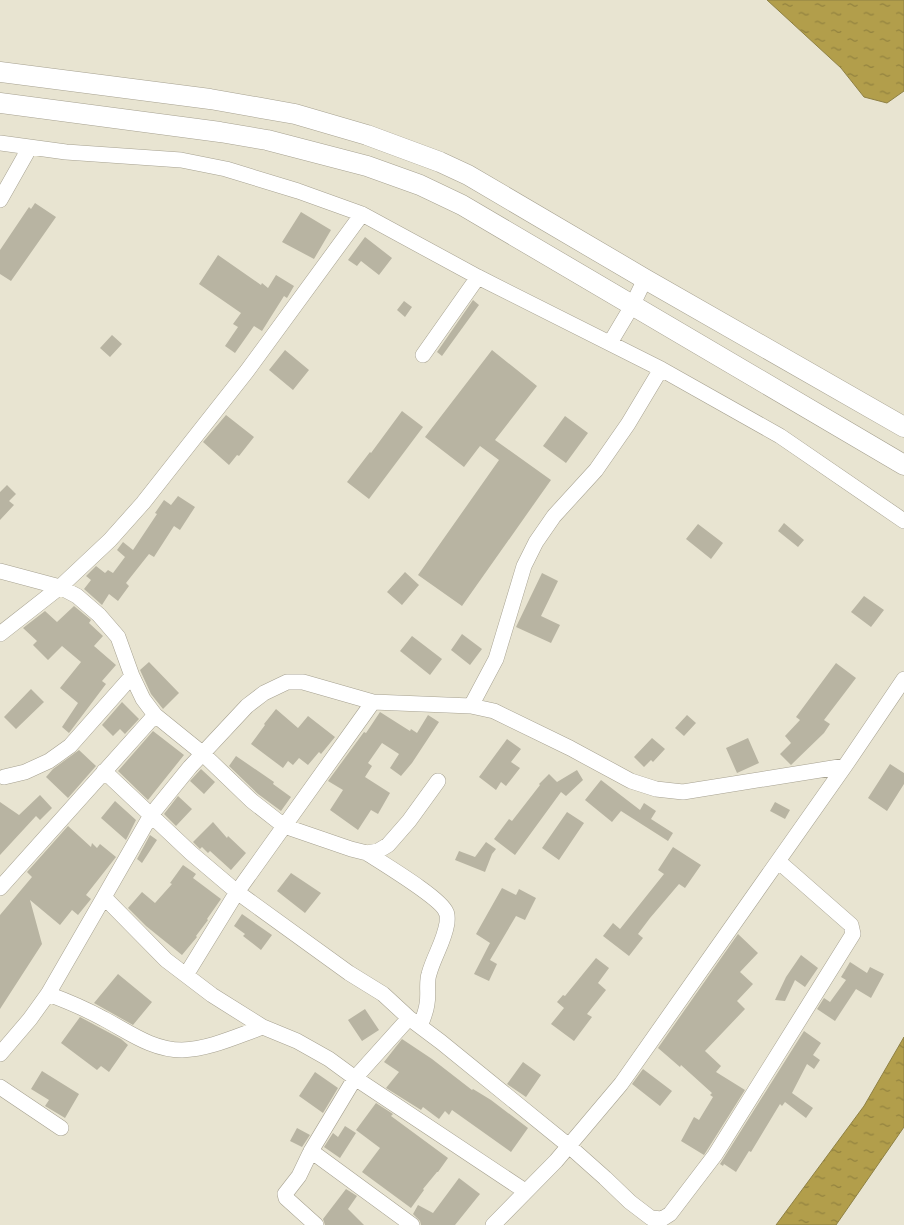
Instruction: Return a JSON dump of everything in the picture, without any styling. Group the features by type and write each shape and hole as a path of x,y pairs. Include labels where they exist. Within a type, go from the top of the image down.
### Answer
{"main road":[{"path":"0,72 247,105 296,114 367,135 440,162 468,175 904,427"},
{"path":"0,102 267,140 367,166 420,185 462,205 904,465"}],"street":[{"path":"0,143 66,152 181,160 226,169 298,191 362,214 478,277 661,369 780,436 904,521"},
{"path":"1,196 30,147"},
{"path":"0,634 60,587 110,540 143,503 247,371 362,214"},
{"path":"423,355 478,277"},
{"path":"610,343 632,306 645,279"},
{"path":"471,706 496,660 524,566 536,542 554,516 596,470 628,424 661,369"},
{"path":"0,571 60,587 77,596 99,615 118,637 132,676 143,699 155,715 202,753 252,801 284,826 367,853 419,887 442,905 447,913 447,922 441,946 428,976 428,1003 426,1011 355,1078 311,1151 299,1176 285,1196 316,1225"},
{"path":"2,776 25,772 41,765 70,746 132,676"},
{"path":"493,1225 569,1146 622,1084 904,680"},
{"path":"0,1054 48,994 151,815 202,753 247,706 264,693 287,682 304,682 373,702 471,706 494,711 512,718 632,781 656,789 683,792 845,766"},
{"path":"186,975 237,892 373,702"},
{"path":"0,888 155,715"},
{"path":"104,771 191,853 237,892 349,973 383,994 414,1022 569,1146 630,1202 651,1218 657,1220 670,1214 715,1155 853,934 851,925 778,861"},
{"path":"367,853 378,851 388,845 409,821 438,781"},
{"path":"104,897 166,960 212,996 263,1027 297,1041 329,1059 525,1191"},
{"path":"48,994 105,1020 133,1036 163,1048 181,1050 201,1047 263,1027"},
{"path":"0,1087 61,1128"},
{"path":"311,1151 412,1225"}],"water":[{"path":"767,0 904,0 904,91 887,103 864,97 841,68"},
{"path":"904,1037 904,1127 836,1225 776,1225 864,1106"}],"building":[{"path":"35,203 56,217 11,281 0,274 0,250 29,207 31,209"},
{"path":"301,212 331,230 314,259 282,242"},
{"path":"365,237 392,258 379,275 361,261 357,266 348,260"},
{"path":"218,255 268,288 276,275 294,286 287,298 284,296 262,331 254,326 235,353 225,346 238,327 233,324 241,313 199,284"},
{"path":"473,300 479,305 442,356 437,352"},
{"path":"404,301 412,307 405,317 397,310"},
{"path":"112,335 122,344 110,357 100,348"},
{"path":"285,350 309,370 293,390 269,370"},
{"path":"492,350 537,386 495,440 551,480 462,606 418,575 499,460 480,446 464,467 425,437"},
{"path":"402,411 423,427 369,499 347,482"},
{"path":"226,415 254,437 229,465 203,442"},
{"path":"565,416 588,433 566,463 543,446"},
{"path":"7,485 16,494 9,501 14,505 0,520 0,492"},
{"path":"178,496 195,507 180,530 174,526 154,557 149,554 126,583 129,586 118,601 109,594 102,605 84,589 91,580 86,576 96,566 105,573 108,570 113,573 125,557 117,550 123,542 133,550 164,500 171,505"},
{"path":"784,523 804,540 798,547 778,531"},
{"path":"698,524 723,543 711,559 686,539"},
{"path":"405,572 419,585 402,605 387,592"},
{"path":"542,573 558,581 541,616 560,625 551,643 516,627"},
{"path":"864,596 884,610 871,627 851,612"},
{"path":"74,606 91,620 89,623 103,636 94,646 116,665 102,681 106,684 69,733 62,727 78,703 60,688 81,662 62,646 48,660 33,645 37,641 23,628 45,611 57,622"},
{"path":"462,634 482,649 470,665 451,650"},
{"path":"412,636 442,659 430,675 400,651"},
{"path":"149,662 179,693 163,709 151,694 140,670"},
{"path":"836,663 856,678 824,720 830,724 824,733 791,765 780,754 791,743 785,736 800,720 796,717"},
{"path":"31,689 44,702 16,729 4,717"},
{"path":"122,702 139,719 125,734 120,729 113,736 102,725"},
{"path":"276,709 298,728 308,716 335,737 321,754 319,752 308,765 299,758 293,765 288,761 283,768 251,744"},
{"path":"380,712 410,731 411,729 417,733 428,715 439,722 412,763 401,776 390,768 399,754 382,743 368,763 372,766 365,777 390,793 378,814 371,810 358,830 330,810 343,790 328,781"},
{"path":"687,715 696,723 684,736 675,728"},
{"path":"153,731 184,755 148,800 118,771"},
{"path":"652,738 665,749 653,762 651,760 644,767 634,757"},
{"path":"748,738 759,763 737,773 726,748"},
{"path":"507,739 521,749 511,762 520,768 506,786 501,782 496,790 479,777"},
{"path":"79,750 96,766 68,798 46,777 53,769"},
{"path":"236,756 274,782 273,784 291,797 281,811 258,794 229,766"},
{"path":"890,764 904,773 904,784 887,811 868,798"},
{"path":"201,769 215,782 204,794 190,781"},
{"path":"577,770 583,780 566,796 561,792 515,855 494,839 509,819 512,821 539,784 549,774 557,782"},
{"path":"601,780 640,810 644,803 656,811 651,819 673,833 668,841 621,811 612,822 585,800"},
{"path":"40,795 52,808 40,820 36,816 0,855 0,802 19,815"},
{"path":"178,796 192,809 176,826 164,814"},
{"path":"115,801 136,820 126,840 101,818"},
{"path":"775,802 790,810 785,819 770,811"},
{"path":"567,812 584,823 559,860 542,848"},
{"path":"213,822 227,838 228,836 246,853 231,870 210,851 208,853 202,847 200,849 193,842"},
{"path":"68,826 91,847 92,843 97,848 100,844 116,857 86,895 91,899 78,915 72,910 60,925 30,900 42,944 0,1009 0,915 32,877 27,872"},
{"path":"150,835 157,840 142,863 137,859"},
{"path":"486,842 496,849 485,872 455,860 459,851 475,857"},
{"path":"673,847 701,865 685,888 679,884 650,918 638,934 643,938 629,956 603,936 613,923 620,929 664,874 658,870"},
{"path":"183,865 196,874 193,878 221,899 197,937 182,955 146,926 128,908 142,892 155,903 172,884 170,883"},
{"path":"291,873 321,893 305,913 277,891"},
{"path":"502,888 516,895 519,889 536,898 525,920 516,916 490,960 497,964 489,981 474,974 490,943 476,934"},
{"path":"242,914 272,935 261,950 234,926"},
{"path":"738,934 758,953 740,972 753,984 737,1001 745,1009 705,1051 721,1066 716,1072 745,1090 704,1155 681,1141 694,1117 699,1120 713,1097 710,1095 712,1093 681,1065 680,1067 658,1048"},
{"path":"801,955 818,968 805,987 795,980 785,1001 775,1000 786,977"},
{"path":"596,958 609,968 598,983 606,990 587,1014 592,1017 574,1041 551,1024 564,1008 557,1002 563,995 565,996"},
{"path":"850,962 867,973 870,967 884,974 871,998 856,989 835,1021 817,1009 824,998 830,1002 846,980 841,977"},
{"path":"118,974 152,1002 133,1025 94,1003"},
{"path":"365,1009 379,1030 362,1041 348,1020"},
{"path":"80,1017 121,1039 128,1045 109,1072 101,1066 97,1070 61,1043"},
{"path":"804,1031 821,1043 813,1055 820,1060 814,1069 807,1064 792,1093 813,1108 806,1118 785,1102 782,1106 780,1104 751,1152 749,1151 736,1172 724,1164 723,1166 720,1164"},
{"path":"402,1039 432,1059 472,1090 491,1100 528,1128 511,1152 452,1110 449,1115 445,1111 439,1119 423,1107 421,1110 386,1088 399,1072 384,1062"},
{"path":"523,1062 541,1075 526,1097 507,1084"},
{"path":"643,1069 672,1091 660,1106 632,1084"},
{"path":"42,1071 79,1094 65,1118 45,1106 49,1100 31,1089"},
{"path":"315,1072 338,1088 323,1113 299,1096"},
{"path":"376,1103 393,1114 391,1116 448,1158 423,1189 411,1208 362,1172 380,1148 356,1130"},
{"path":"345,1126 356,1133 340,1158 324,1147 333,1133 338,1137"},
{"path":"297,1128 310,1135 302,1147 290,1141"},
{"path":"459,1178 480,1194 455,1225 421,1225 420,1221 413,1214 418,1205 433,1213"},
{"path":"346,1189 357,1196 348,1209 364,1225 325,1225 323,1219"}]}
